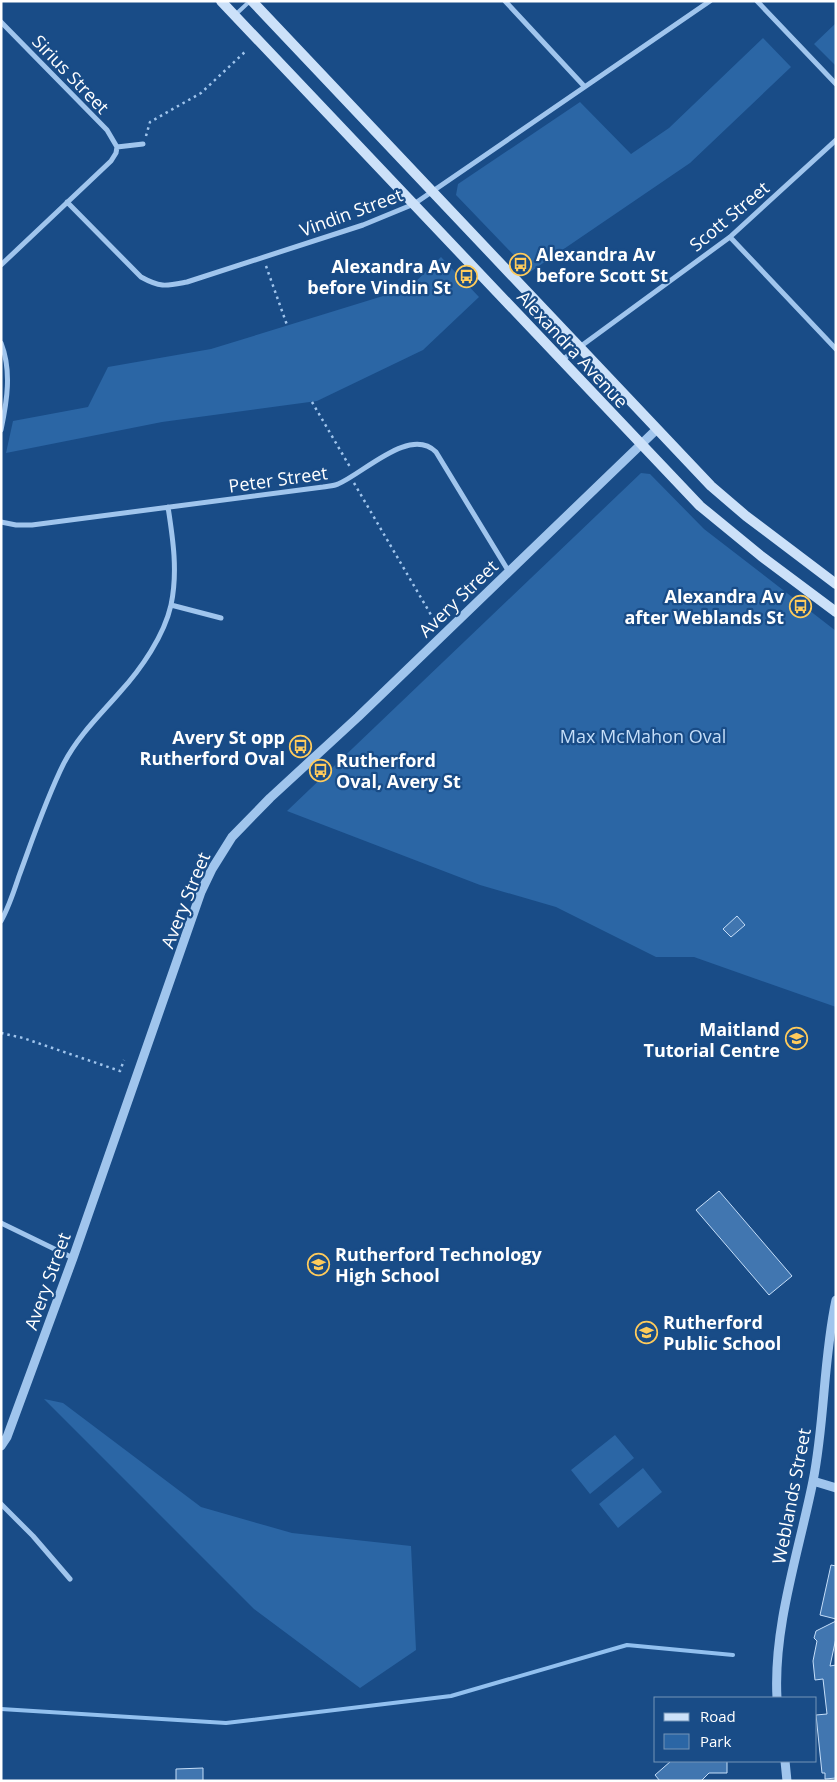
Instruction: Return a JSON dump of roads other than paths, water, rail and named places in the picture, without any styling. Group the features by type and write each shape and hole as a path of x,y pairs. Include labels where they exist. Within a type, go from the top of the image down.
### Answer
{"main road":[{"name":"Alexandra Avenue","path":"221,1 562,360 640,446 700,506 836,612"},
{"name":"Alexandra Avenue","path":"251,1 657,430 726,500 836,584"}],"street":[{"path":"505,1 584,86"},
{"name":"Vindin Street","path":"68,202 141,277 156,285 169,286 187,282 362,226 414,204 710,1"},
{"path":"757,1 836,84"},
{"name":"Sirius Street","path":"1,22 107,130 117,147"},
{"name":"Scott Street","path":"562,360 730,237 836,140"},
{"path":"1,265 114,158 117,147 143,144"},
{"path":"730,237 836,349"},
{"path":"1,343 5,353 8,380 1,430"},
{"name":"Avery Street","path":"1,1446 7,1437 73,1258 202,892 220,854 232,837 270,798 657,430"},
{"name":"Peter Street","path":"1,522 16,525 32,525 297,492 338,484 400,448 413,444 425,444 432,448 460,490 509,572"},
{"path":"1,921 48,798 65,761 78,740 94,720 139,670 165,623 171,605 175,578 168,507"},
{"path":"171,605 221,618"},
{"path":"1,1223 73,1258"},
{"name":"Weblands Street","path":"777,1697 777,1667 781,1632 813,1481 821,1423 829,1334 836,1300"},
{"path":"813,1481 836,1488"},
{"path":"1,1504 33,1536 70,1579"},
{"path":"785,1762 787,1781"}],"lane":[{"path":"235,16 251,1"}],"waterway":[{"path":"1,1709 226,1723 451,1696 627,1645 733,1655"}],"place":[{"name":"Alexandra Av before Scott St","path":"520,264"},
{"name":"Alexandra Av before Vindin St","path":"467,276"},
{"name":"Alexandra Av after Weblands St","path":"800,606"},
{"name":"Avery St opp Rutherford Oval","path":"301,747"},
{"name":"Rutherford Oval, Avery St","path":"320,770"},
{"name":"Maitland Tutorial Centre","path":"796,1039"},
{"name":"Rutherford Technology High School","path":"319,1264"},
{"name":"Rutherford Public School","path":"647,1332"}],"park label":[{"name":"Max McMahon Oval","path":"643,736"}]}
